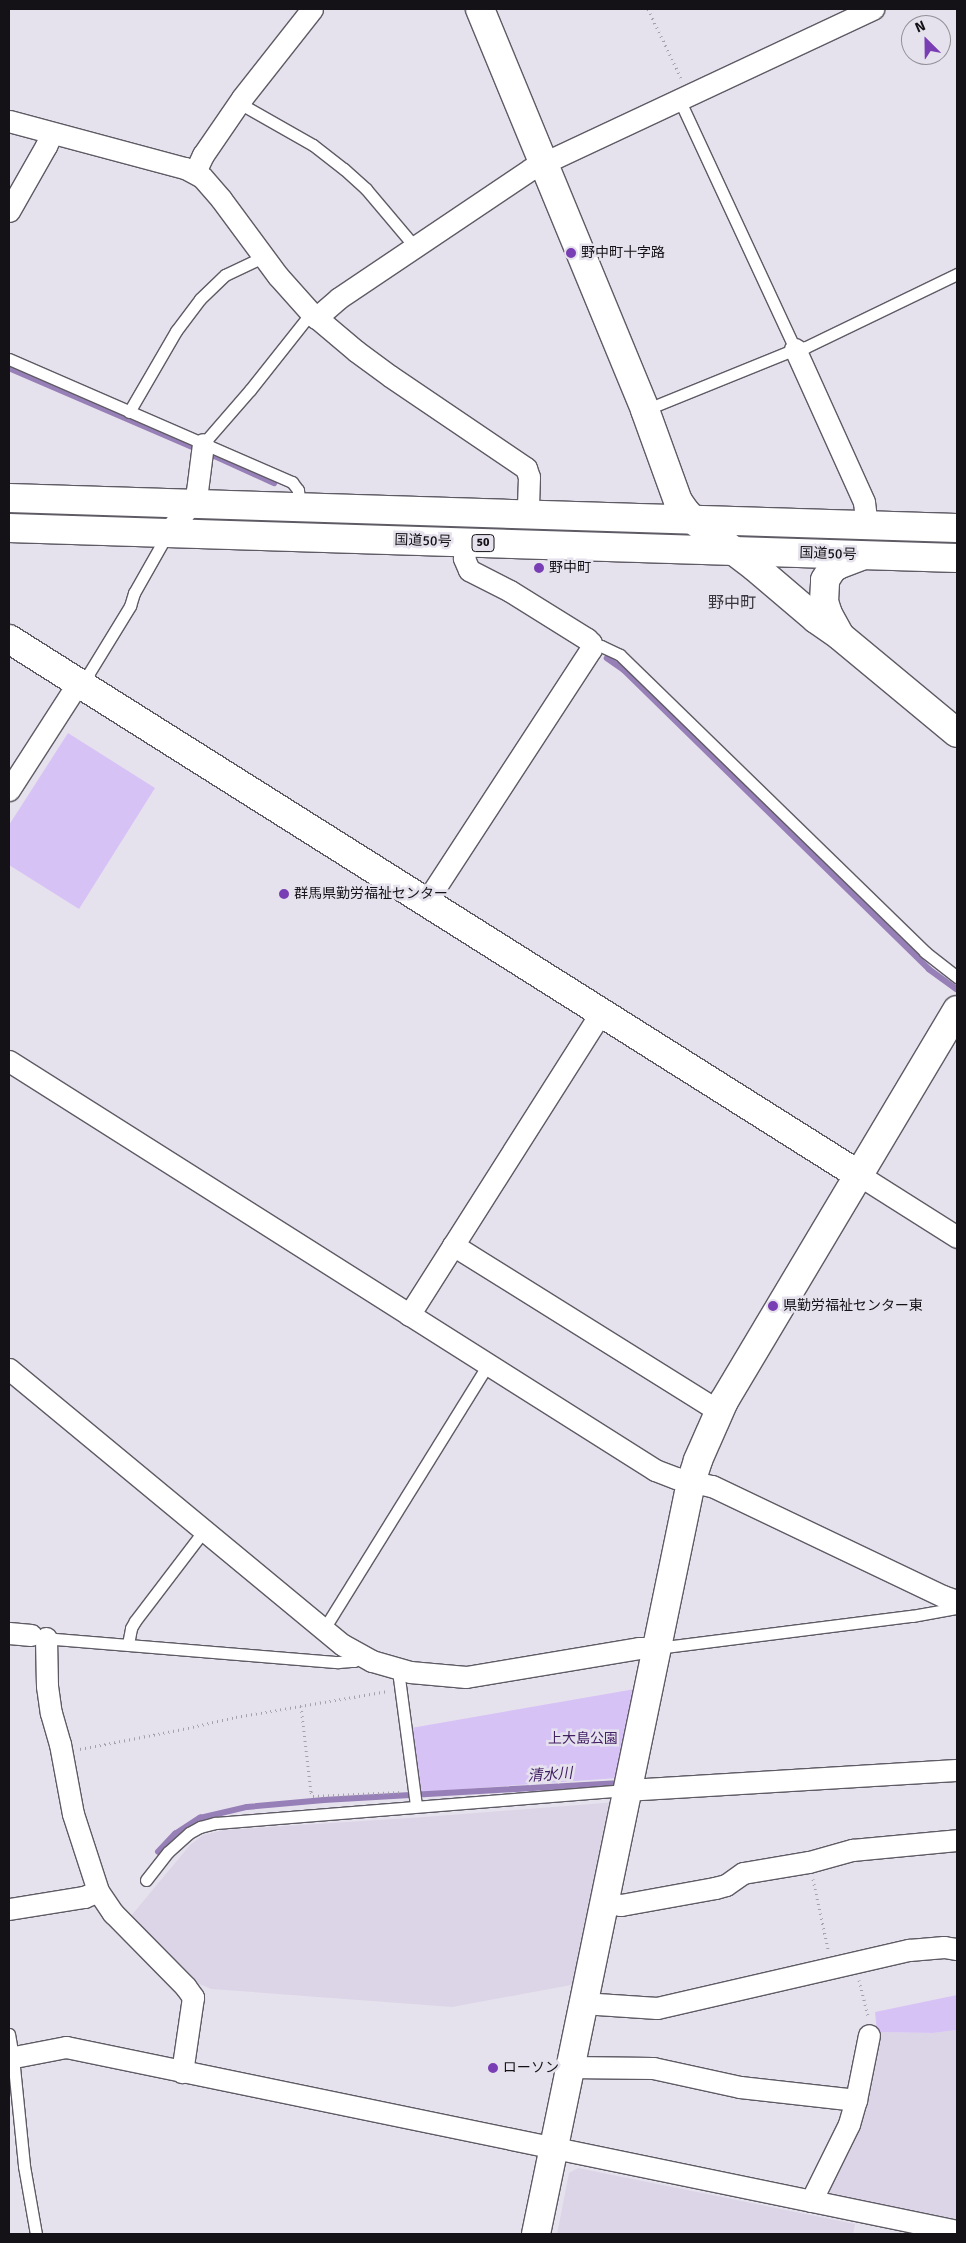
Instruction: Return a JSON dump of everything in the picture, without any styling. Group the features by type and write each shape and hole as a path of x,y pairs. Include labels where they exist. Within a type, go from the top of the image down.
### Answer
{"main road":[{"path":"480,9 646,410 678,501 692,519 734,550 957,733"},
{"name":"50","path":"9,498 957,528"},
{"name":"国道50号","path":"9,528 169,531 957,558"},
{"path":"840,636 824,602 825,580 832,569 838,565 862,556"},
{"path":"9,639 859,1175"},
{"path":"536,2234 582,2003 691,1482 719,1411 957,1010"}],"street":[{"path":"194,172 203,155 239,103 312,9"},
{"path":"314,316 544,162 874,9"},
{"path":"9,121 194,172 221,199 263,257 314,316 390,376 521,464 529,477 528,515"},
{"path":"9,211 52,133"},
{"path":"795,349 864,502 866,525"},
{"path":"169,531 192,503 197,491 203,444"},
{"path":"426,902 591,646 587,639 510,591 474,575 465,565 467,542"},
{"path":"9,790 78,683"},
{"path":"410,1315 601,1012"},
{"path":"9,1061 655,1470 691,1482 712,1486 957,1601"},
{"path":"859,1175 957,1237"},
{"path":"453,1245 719,1411"},
{"path":"9,1369 324,1629 359,1654 401,1679 429,1675 466,1677 639,1648 656,1648"},
{"path":"9,1633 39,1637 51,1713 62,1752 73,1814 98,1891 113,1912 190,1991 194,2003 182,2072"},
{"path":"627,1790 957,1770"},
{"path":"603,1904 621,1905 715,1888 726,1885 743,1874 809,1862 852,1850 957,1840"},
{"path":"9,1909 84,1897 98,1891"},
{"path":"582,2003 657,2008 921,1948 957,1949"},
{"path":"811,2201 848,2124 856,2100 869,2035"},
{"path":"11,2057 66,2047 552,2149 957,2231"},
{"path":"569,2067 653,2068 740,2087 856,2100"}],"lane":[{"path":"684,96 795,349"},
{"path":"239,103 313,145 344,168 366,189 415,247"},
{"path":"129,412 176,331 200,299 225,275 263,257"},
{"path":"646,410 795,349 806,347 957,274"},
{"path":"203,444 314,316"},
{"path":"9,359 292,482 298,490 300,508"},
{"path":"78,683 89,673 130,606 134,593 169,531"},
{"path":"591,646 601,646 620,655 926,952 957,977"},
{"path":"324,1629 488,1364"},
{"path":"128,1644 130,1628 205,1529"},
{"path":"656,1648 912,1616 957,1608"},
{"path":"39,1637 338,1662 354,1661 359,1654"},
{"path":"401,1679 416,1806"},
{"path":"146,1880 168,1852 189,1833 200,1827 215,1823 627,1790"},
{"path":"9,2034 24,2166 36,2234"}],"path":[{"path":"648,9 684,96"},
{"path":"62,1752 301,1706 401,1679"},
{"path":"301,1706 313,1796 414,1790"},
{"path":"809,1862 842,1965 858,1974 870,2026 869,2035"}],"shaded area":[{"path":"617,1802 582,1983 452,2007 211,1989 188,1979 130,1917 190,1845 203,1835 224,1830"},
{"path":"957,2030 957,2223 831,2197 828,2187 877,2032 933,2033"},
{"path":"578,2168 855,2224 853,2234 557,2234 569,2173"}],"green space":[{"path":"68,733 155,788 79,909 9,865 9,825"},
{"name":"上大島公園","path":"635,1689 618,1778 421,1792 411,1728"},
{"path":"957,1995 957,2030 933,2033 877,2032 875,2012"}],"waterway":[{"path":"9,368 197,449"},
{"path":"206,452 274,483"},
{"path":"607,658 624,670 929,969 957,989"},
{"name":"清水川","path":"158,1852 175,1834 200,1818 247,1807 324,1800 621,1783"}],"place":[{"name":"野中町十字路","path":"571,253"},
{"name":"野中町","path":"539,568"},
{"name":"群馬県勤労福祉センター","path":"284,894"},
{"name":"県勤労福祉センター東","path":"773,1306"},
{"name":"ローソン","path":"493,2068"}],"district":[{"name":"野中町","path":"732,603"}]}
